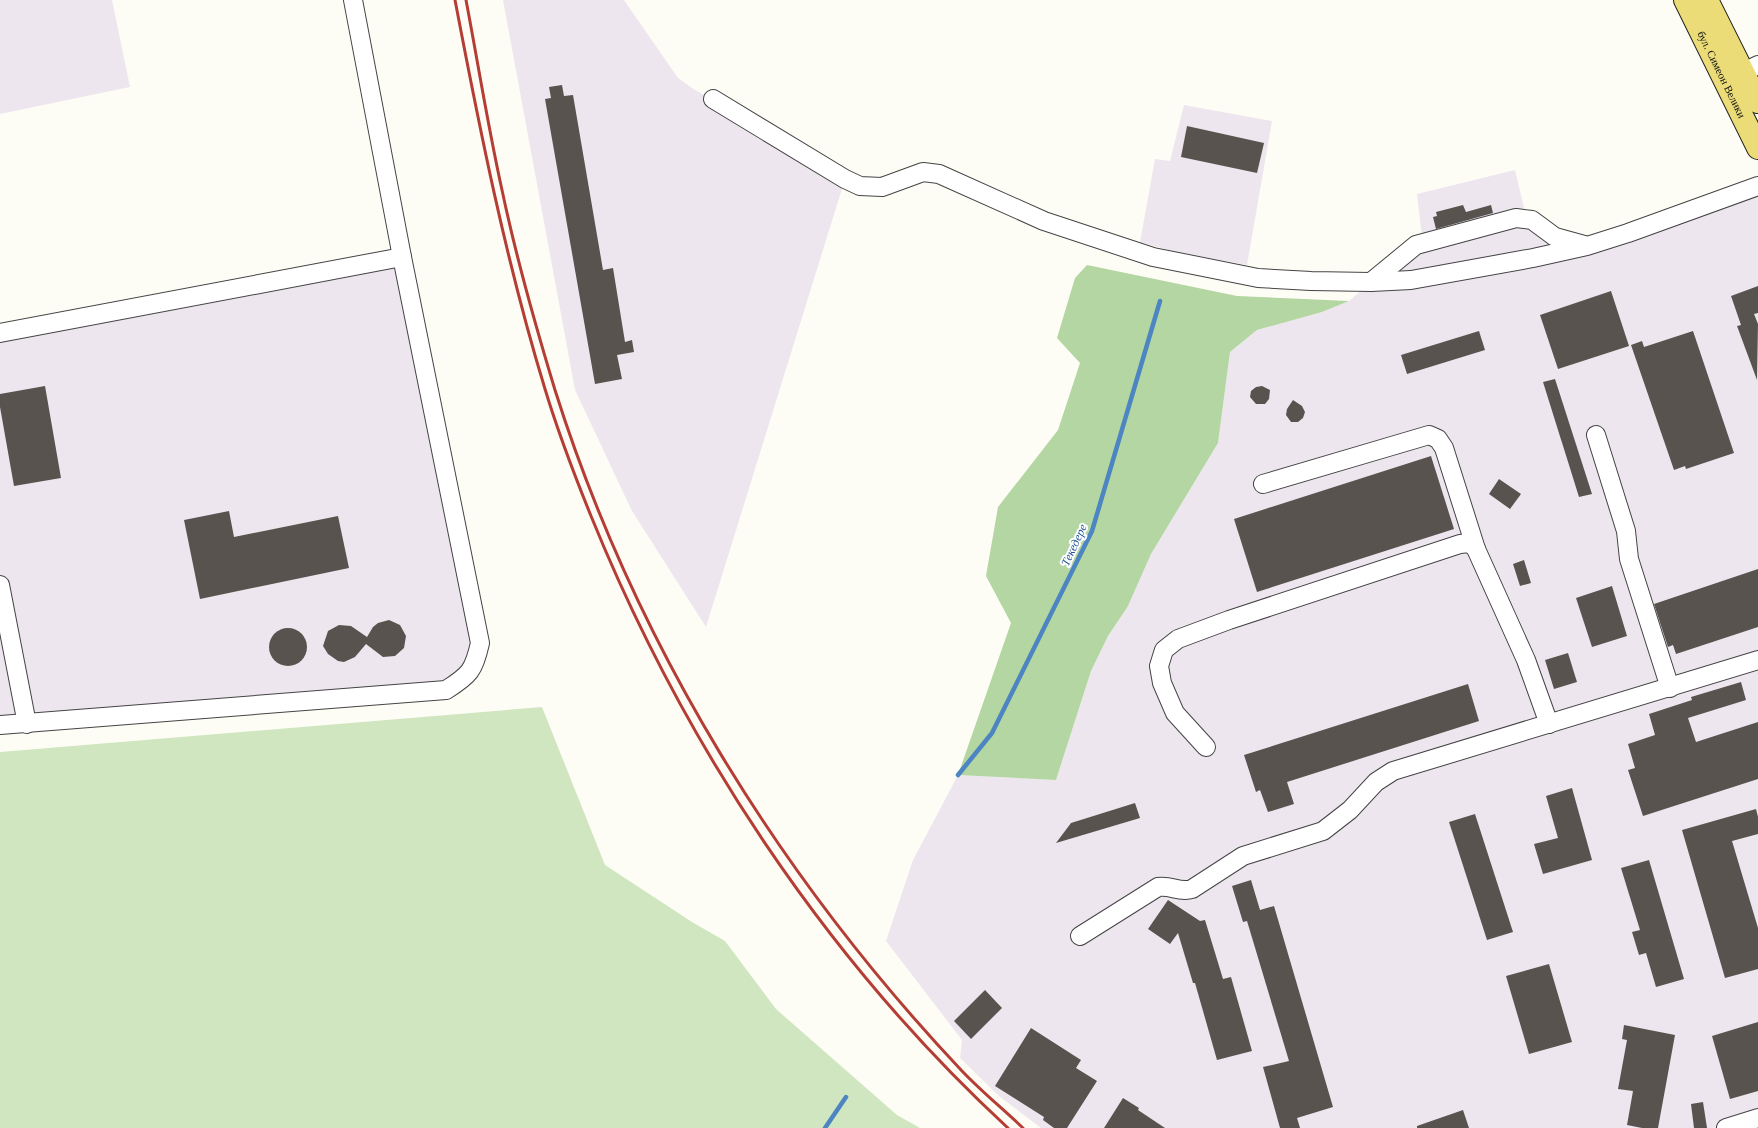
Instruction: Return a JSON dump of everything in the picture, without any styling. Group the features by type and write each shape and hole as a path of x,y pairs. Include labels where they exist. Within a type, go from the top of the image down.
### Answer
{"main road":[{"name":"бул. Симеон Велики","path":"1685,0 1758,148"},
{"name":"бул. Симеон Велики","path":"1707,0 1751,69 1758,102"}],"street":[{"path":"0,725 446,690 464,679 476,664 480,643 402,257 353,0"},
{"path":"713,99 844,179 860,186 882,187 923,172 939,174 1044,221 1153,257 1258,278 1371,282 1411,280 1533,258 1587,246 1628,234 1757,191"},
{"path":"1371,282 1416,245 1516,218 1532,220 1555,237 1587,246"},
{"path":"0,333 402,257"},
{"path":"1263,484 1429,435 1438,438 1444,448 1476,549 1526,660 1548,724"},
{"path":"1596,435 1626,531 1629,559 1670,688"},
{"path":"1206,747 1175,713 1162,683 1159,666 1164,650 1178,639 1229,620 1460,544 1470,543 1476,549"},
{"path":"0,585 27,724"},
{"path":"1080,936 1158,887 1168,886 1183,892 1192,889 1243,856 1323,830 1350,810 1376,782 1394,771 1758,660"},
{"path":"1726,1128 1758,1118"}],"shaded area":[{"path":"0,0 112,0 130,87 0,114"},
{"path":"503,0 624,0 678,78 692,88 845,179 706,627 632,511 575,390"},
{"path":"1184,105 1272,121 1247,265 1176,252 1140,242 1155,159 1170,161"},
{"path":"1515,170 1525,212 1587,246 1758,186 1758,1128 1041,1128 999,1096 960,1058 962,1040 886,941 913,860 958,775 1056,780 1091,671 1108,636 1128,606 1151,554 1218,443 1230,352 1257,330 1322,312 1349,301 1422,237 1417,194"},
{"path":"402,257 480,643 446,690 0,725 0,333"}],"green space":[{"path":"1087,265 1237,296 1349,301 1322,312 1257,330 1230,352 1218,443 1151,554 1128,606 1108,636 1091,671 1056,780 958,775 1011,623 986,576 998,507 1058,430 1080,363 1057,338 1075,278"},
{"path":"542,707 605,865 692,922 725,941 776,1009 897,1115 920,1128 0,1128 0,752"}],"building":[{"path":"562,85 564,96 573,95 603,270 613,268 625,342 632,340 634,352 617,355 622,379 595,384 545,99 551,98 549,87"},
{"path":"1187,126 1264,143 1257,173 1181,157"},
{"path":"1463,205 1466,212 1491,205 1493,213 1436,229 1433,217 1437,216 1436,212"},
{"path":"1758,286 1758,313 1754,314 1758,324 1757,380 1737,326 1741,325 1731,296"},
{"path":"1611,291 1629,346 1558,369 1540,315"},
{"path":"1479,331 1485,350 1407,374 1401,355"},
{"path":"1693,331 1734,453 1686,469 1685,466 1674,470 1631,345 1642,341 1644,347"},
{"path":"1555,379 1592,494 1579,497 1543,382"},
{"path":"45,386 61,478 14,486 0,407 0,394"},
{"path":"1262,386 1270,390 1269,399 1265,404 1256,404 1250,397 1251,391 1256,387"},
{"path":"1293,400 1302,406 1305,412 1303,418 1298,422 1291,422 1286,415 1287,409"},
{"path":"1431,456 1454,529 1257,592 1234,519"},
{"path":"1499,479 1521,494 1510,509 1489,494"},
{"path":"229,511 234,537 338,516 349,568 200,599 184,520"},
{"path":"1524,560 1531,583 1520,586 1513,564"},
{"path":"1758,569 1758,627 1676,654 1673,645 1668,647 1654,604"},
{"path":"1612,586 1627,636 1592,647 1576,598"},
{"path":"389,620 400,625 406,636 404,648 395,656 383,657 366,644 355,657 344,662 338,661 328,654 323,646 328,631 339,625 351,626 367,637 373,627 378,623"},
{"path":"284,628 292,628 302,633 306,640 306,654 302,661 292,666 284,666 274,661 272,658 269,651 269,643 274,633 277,631"},
{"path":"1568,653 1577,682 1554,689 1545,660"},
{"path":"1741,682 1746,700 1688,718 1696,742 1758,722 1758,779 1643,816 1628,770 1635,768 1628,744 1655,735 1649,714 1692,700 1691,697"},
{"path":"1468,684 1479,721 1287,782 1294,804 1268,812 1260,790 1256,792 1244,755"},
{"path":"1572,788 1592,860 1543,874 1534,844 1558,838 1546,796"},
{"path":"1135,803 1140,818 1056,843 1071,823"},
{"path":"1756,809 1758,817 1758,834 1732,841 1758,928 1758,969 1725,978 1682,830"},
{"path":"1475,814 1513,932 1487,940 1449,822"},
{"path":"1649,860 1684,979 1656,987 1646,953 1639,955 1632,932 1640,930 1621,868"},
{"path":"1251,880 1260,910 1274,906 1333,1107 1297,1118 1300,1128 1280,1128 1263,1067 1289,1061 1247,921 1243,922 1232,886"},
{"path":"1168,900 1200,921 1205,920 1223,979 1231,977 1252,1051 1217,1060 1195,983 1193,983 1178,933 1170,944 1148,929"},
{"path":"1549,964 1572,1042 1529,1054 1506,976"},
{"path":"985,990 1002,1008 971,1039 954,1021"},
{"path":"1758,1022 1758,1091 1730,1099 1712,1036"},
{"path":"1624,1025 1675,1035 1658,1128 1642,1128 1627,1125 1633,1091 1618,1089 1627,1040 1622,1039"},
{"path":"1031,1028 1081,1060 1076,1068 1097,1081 1067,1128 1054,1128 1043,1120 1044,1117 995,1086"},
{"path":"1123,1098 1139,1108 1138,1110 1165,1128 1104,1128"},
{"path":"1703,1102 1707,1128 1694,1128 1691,1104"},
{"path":"1463,1110 1469,1128 1417,1128 1417,1126"}],"waterway":[{"name":"Текедере","path":"958,775 992,733 1092,531 1160,301"},
{"name":"Текедере","path":"825,1128 846,1097"}],"railway":[{"path":"455,0 495,196 531,341 550,405 572,469 628,601 670,685 716,766 766,845 821,921 879,994 942,1063 1008,1128"},
{"path":"466,0 492,143 507,215 526,290 555,390 588,484 627,576 671,666 720,753 774,838 833,919 896,997 962,1071 1023,1128"}]}
